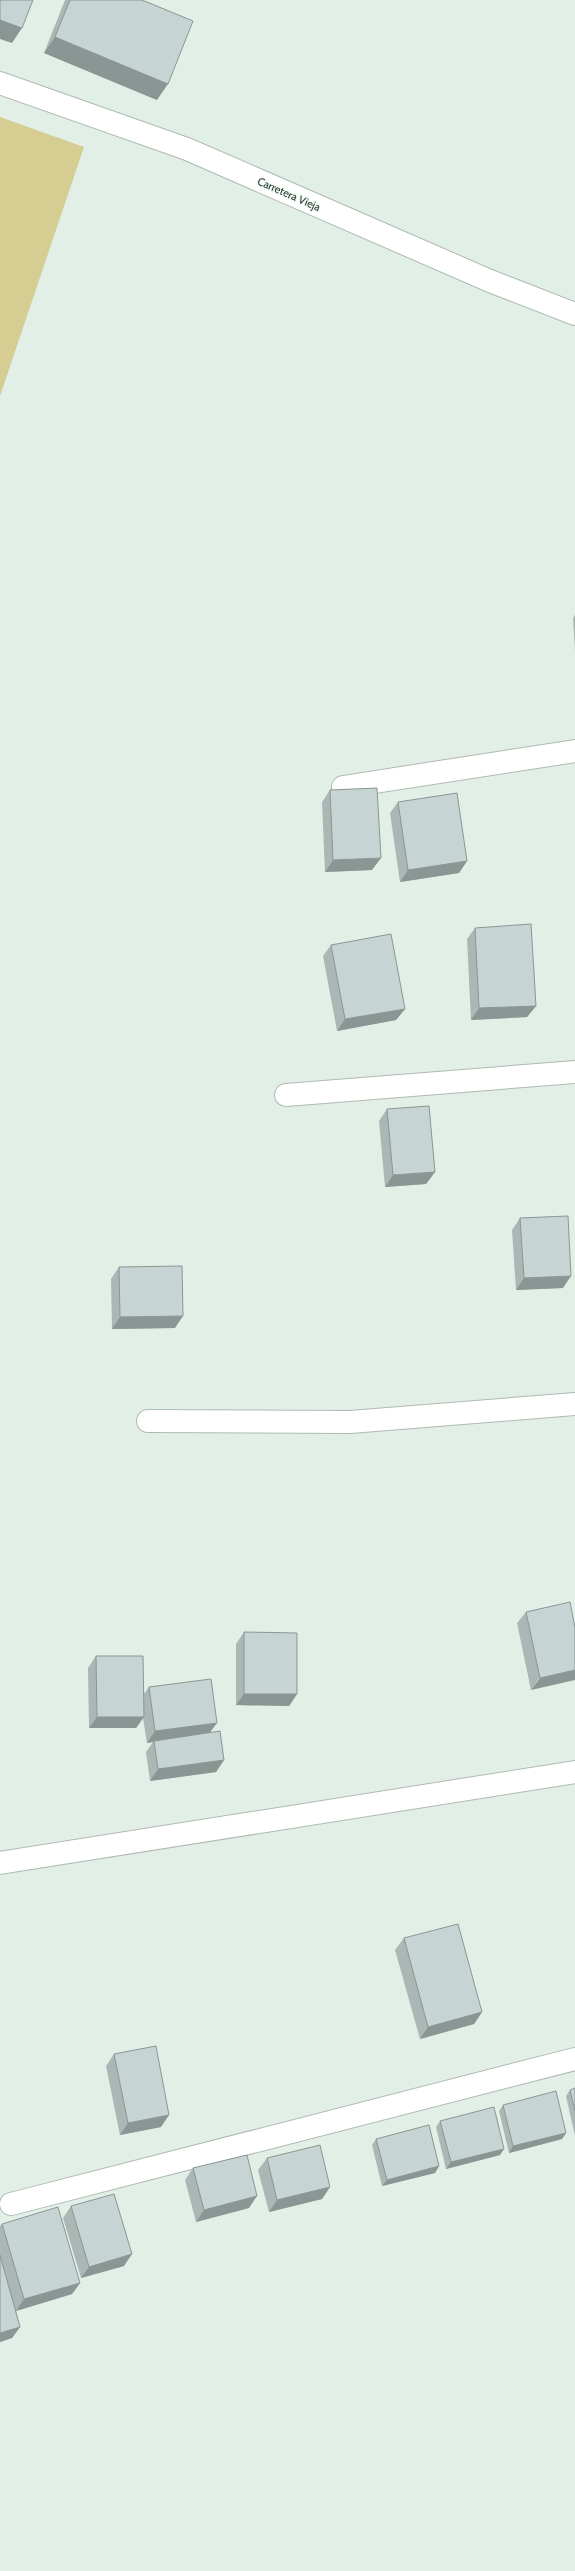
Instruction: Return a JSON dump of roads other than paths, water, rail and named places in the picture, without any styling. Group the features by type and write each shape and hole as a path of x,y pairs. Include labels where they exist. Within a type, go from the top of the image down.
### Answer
{"street":[{"name":"Carretera Vieja","path":"0,83 187,149 490,281 575,314"},
{"path":"343,787 575,751"},
{"path":"286,1095 575,1072"},
{"path":"148,1421 350,1422 575,1404"},
{"path":"0,1863 575,1772"},
{"path":"11,2204 575,2059"}]}
